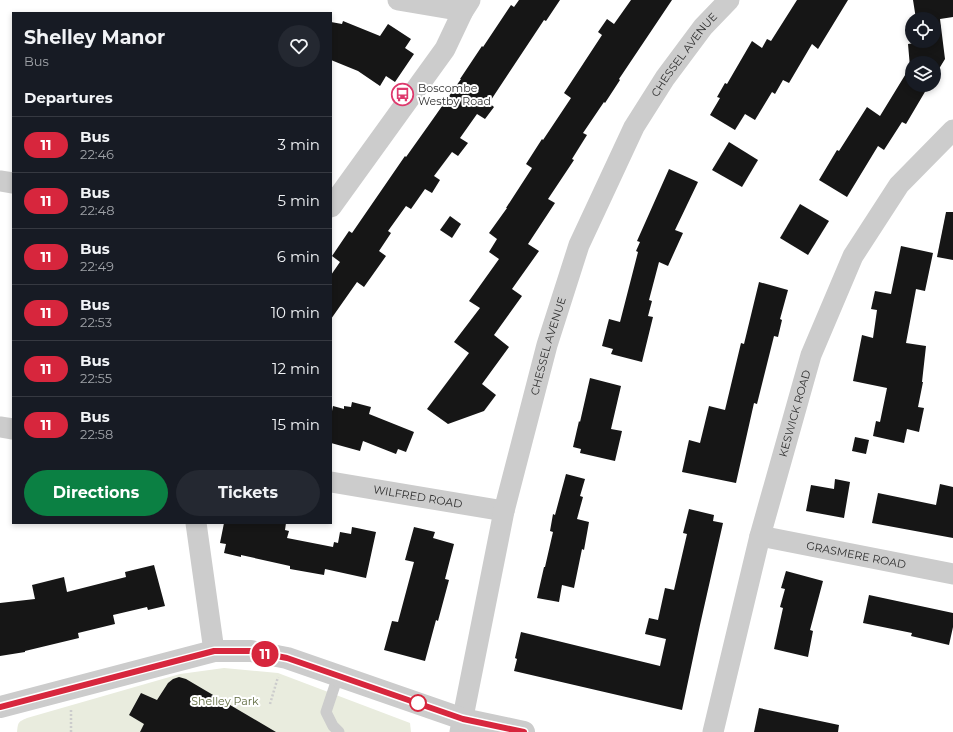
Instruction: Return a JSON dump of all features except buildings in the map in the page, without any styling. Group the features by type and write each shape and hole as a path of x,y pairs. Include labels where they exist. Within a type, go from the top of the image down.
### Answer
{"street":[{"path":"332,207 445,49 466,5 398,0"},
{"name":"CHESSEL AVENUE","path":"462,726 504,511 547,345 579,245 634,127 666,78 703,27 729,0"},
{"name":"KESWICK ROAD","path":"713,732 760,536 811,355 853,256 899,185 953,130"},
{"path":"0,181 12,183"},
{"path":"0,427 12,429"},
{"name":"WILFRED ROAD","path":"332,482 504,511"},
{"path":"196,524 214,651"},
{"name":"GRASMERE ROAD","path":"760,536 953,574"},
{"path":"0,710 214,651 251,651 285,657 338,676 462,726 524,732"}],"lane":[{"path":"338,676 326,712 333,726 339,732"}],"path":[{"path":"270,704 285,657"}],"green space":[{"name":"Shelley Park","path":"224,668 278,673 410,723 411,732 17,732 19,723 27,718 180,674"}],"bus line":[{"name":"11","path":"0,707 214,651 251,651 287,658 463,719 524,732"}],"place":[{"name":"Boscombe Westby Road","path":"402,94"}]}
